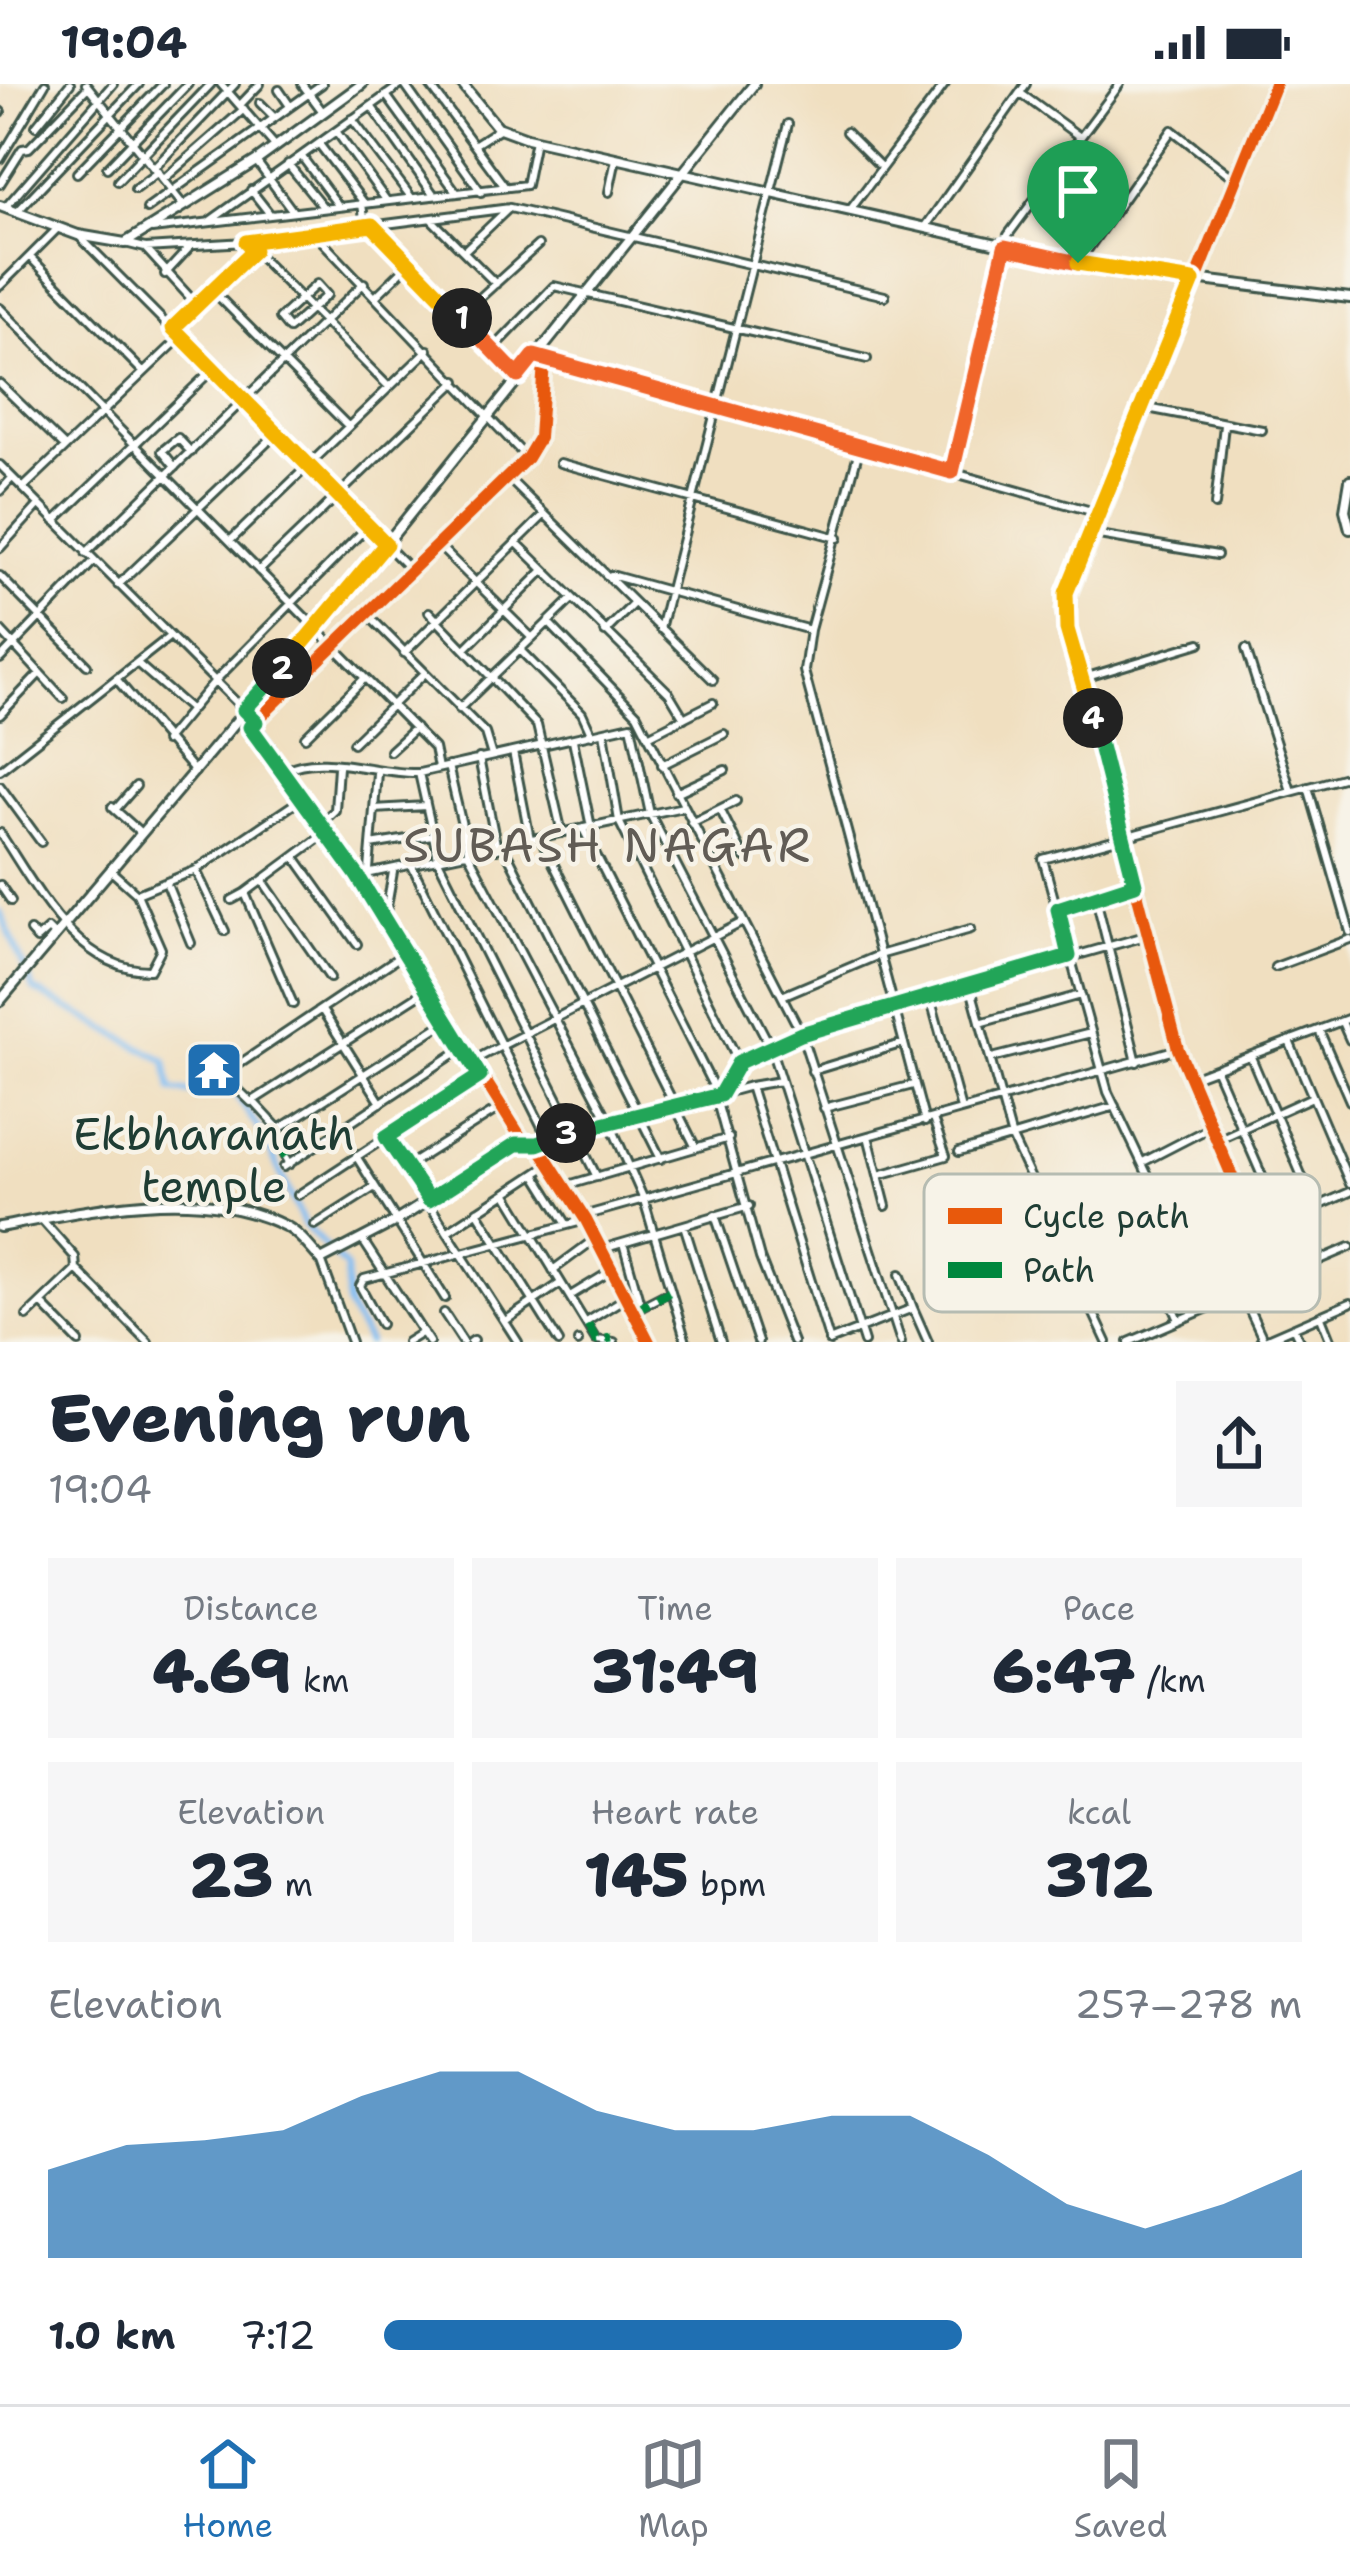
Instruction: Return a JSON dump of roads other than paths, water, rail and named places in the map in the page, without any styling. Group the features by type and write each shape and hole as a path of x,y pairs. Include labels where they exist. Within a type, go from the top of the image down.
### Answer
{"street":[{"path":"0,155 43,84"},
{"path":"36,126 70,84"},
{"path":"113,84 3,207 78,236 145,248 316,235 510,208 885,296"},
{"path":"16,212 139,84"},
{"path":"76,173 163,84"},
{"path":"107,168 188,84"},
{"path":"118,181 211,84"},
{"path":"221,84 276,147"},
{"path":"159,173 235,84"},
{"path":"135,189 242,107 260,84"},
{"path":"302,84 323,112"},
{"path":"147,209 322,84"},
{"path":"125,243 256,161 362,84"},
{"path":"208,223 403,84 481,192"},
{"path":"429,84 505,187"},
{"path":"461,84 500,129 535,140 1078,263 1350,298"},
{"path":"0,1001 386,544 486,414 539,358 754,84"},
{"path":"850,210 946,84"},
{"path":"926,226 1025,84"},
{"path":"952,472 1008,235 1120,84"},
{"path":"1230,1174 1178,1049 1063,610 1276,84"},
{"path":"0,184 22,149 29,148 88,85 185,208"},
{"path":"279,90 290,106"},
{"path":"1019,92 1080,137"},
{"path":"386,95 458,193"},
{"path":"260,103 274,117"},
{"path":"370,106 434,195"},
{"path":"352,119 411,196"},
{"path":"660,628 788,124"},
{"path":"474,146 500,129"},
{"path":"1078,263 1172,130 1236,180"},
{"path":"336,131 386,200"},
{"path":"846,132 881,167"},
{"path":"148,229 526,185 535,140"},
{"path":"319,144 363,204 369,225 518,376"},
{"path":"302,157 338,205"},
{"path":"609,192 616,159"},
{"path":"256,161 292,210"},
{"path":"288,164 323,207"},
{"path":"251,190 269,213"},
{"path":"464,251 510,208"},
{"path":"431,219 496,284"},
{"path":"0,286 57,229"},
{"path":"316,235 527,458"},
{"path":"78,236 410,569"},
{"path":"246,242 389,387"},
{"path":"460,315 538,245"},
{"path":"165,274 191,246"},
{"path":"145,248 197,304"},
{"path":"173,328 254,250"},
{"path":"30,257 143,372"},
{"path":"376,296 410,263"},
{"path":"86,553 364,283"},
{"path":"317,284 327,296 310,310 289,329 280,317 317,284"},
{"path":"493,349 554,286 867,359"},
{"path":"212,290 347,426"},
{"path":"0,308 415,728 434,748 438,768"},
{"path":"22,489 181,337"},
{"path":"230,541 428,350"},
{"path":"539,358 1102,514"},
{"path":"253,725 527,458 538,438 539,358"},
{"path":"54,521 212,370"},
{"path":"259,571 457,381"},
{"path":"0,383 65,447"},
{"path":"1142,407 1262,430"},
{"path":"1215,505 1225,425"},
{"path":"118,585 276,434"},
{"path":"860,446 810,630 806,684 914,1085 946,1156 879,1175"},
{"path":"560,463 838,538"},
{"path":"0,465 244,710 386,918 523,1142"},
{"path":"507,477 713,680"},
{"path":"0,491 13,478"},
{"path":"1350,480 1345,510 1350,529"},
{"path":"0,548 39,506"},
{"path":"404,653 544,515"},
{"path":"165,741 214,682 369,525"},
{"path":"1093,534 1217,555"},
{"path":"516,542 669,693 684,718"},
{"path":"439,545 532,638"},
{"path":"0,659 94,561"},
{"path":"465,649 544,571"},
{"path":"606,574 810,630"},
{"path":"0,576 87,665"},
{"path":"459,709 572,598"},
{"path":"605,632 634,603"},
{"path":"429,612 537,725 562,833"},
{"path":"366,614 485,734 492,756"},
{"path":"548,622 648,736 801,1034 901,1342"},
{"path":"0,630 63,698"},
{"path":"0,770 169,637"},
{"path":"1084,678 1200,644"},
{"path":"1246,649 1291,791"},
{"path":"520,650 583,713 592,735"},
{"path":"138,664 191,710"},
{"path":"0,715 40,673"},
{"path":"353,743 424,674"},
{"path":"305,736 365,678"},
{"path":"118,681 195,772"},
{"path":"648,736 713,703"},
{"path":"286,770 301,762 377,773 419,773 636,724"},
{"path":"636,724 650,814 770,1046 864,1342"},
{"path":"390,752 415,728"},
{"path":"604,732 619,821 739,1062"},
{"path":"662,765 724,734"},
{"path":"573,740 587,828 717,1096 741,1172 760,1258 794,1342"},
{"path":"513,752 530,839"},
{"path":"479,758 500,848 643,1114 661,1159"},
{"path":"448,766 469,855 610,1123 644,1200 686,1342"},
{"path":"232,899 263,881 323,828 335,810 338,767"},
{"path":"676,793 725,770"},
{"path":"368,870 377,773"},
{"path":"419,773 439,862 528,1030 597,1177"},
{"path":"1149,1174 1101,1073 1043,859 1350,776"},
{"path":"0,786 41,842"},
{"path":"136,786 114,809 141,833"},
{"path":"1275,967 1350,935 1308,787"},
{"path":"137,894 196,870 303,798"},
{"path":"692,823 736,801"},
{"path":"374,809 426,806"},
{"path":"357,875 368,870 393,872 683,807"},
{"path":"720,809 744,857"},
{"path":"0,833 62,927 120,965 150,970 161,949 137,894 109,869"},
{"path":"370,845 432,836"},
{"path":"541,839 696,1148"},
{"path":"295,856 357,944"},
{"path":"412,868 548,1139"},
{"path":"196,870 225,932"},
{"path":"386,918 393,872"},
{"path":"263,881 330,978"},
{"path":"166,882 191,943"},
{"path":"1058,909 1135,884"},
{"path":"0,886 10,901"},
{"path":"245,892 292,1004"},
{"path":"1096,898 1137,1062"},
{"path":"472,1061 742,922"},
{"path":"782,996 879,955 971,929"},
{"path":"30,932 36,939 48,940"},
{"path":"717,1096 739,1062 801,1034 1149,935"},
{"path":"406,953 223,1073 247,1102 253,1101 428,989"},
{"path":"970,985 999,1100 1029,1174"},
{"path":"980,1023 1080,995"},
{"path":"930,996 961,1109"},
{"path":"322,1010 381,1103"},
{"path":"253,1101 279,1129 446,1019"},
{"path":"1188,1079 1346,1020 1350,1040"},
{"path":"1319,1030 1350,1101"},
{"path":"992,1058 1091,1034"},
{"path":"1288,1041 1350,1188 1320,1205"},
{"path":"812,1071 904,1042"},
{"path":"277,1141 287,1165 463,1048"},
{"path":"381,1324 360,1283 1178,1049"},
{"path":"1251,1057 1302,1174"},
{"path":"1216,1070 1259,1174"},
{"path":"298,1196 480,1076"},
{"path":"324,1258 396,1221 523,1142 537,1144 576,1130 780,1081"},
{"path":"824,1108 914,1085"},
{"path":"750,1086 828,1342 913,1308"},
{"path":"1214,1141 1310,1098"},
{"path":"959,1152 1115,1106"},
{"path":"406,1167 501,1107"},
{"path":"1143,1162 1209,1128"},
{"path":"868,1136 886,1206"},
{"path":"386,1137 518,1342"},
{"path":"565,1186 729,1138"},
{"path":"537,1144 584,1218 626,1298 637,1309"},
{"path":"356,1156 446,1298"},
{"path":"448,1231 550,1164"},
{"path":"536,1175 567,1224"},
{"path":"315,1225 375,1187"},
{"path":"507,1194 596,1340 614,1342"},
{"path":"0,1227 104,1206 226,1205 290,1228 324,1258 351,1342"},
{"path":"601,1250 748,1207"},
{"path":"477,1211 559,1342"},
{"path":"715,1215 758,1342"},
{"path":"42,1219 75,1257 76,1269 148,1342"},
{"path":"683,1224 721,1342"},
{"path":"362,1239 429,1342"},
{"path":"553,1270 595,1239"},
{"path":"623,1243 637,1309 650,1342"},
{"path":"1320,1259 1350,1247"},
{"path":"27,1316 76,1269"},
{"path":"570,1297 611,1270"},
{"path":"900,1274 928,1342"},
{"path":"506,1321 561,1282"},
{"path":"637,1309 669,1292"},
{"path":"587,1322 626,1298"},
{"path":"41,1303 79,1342"},
{"path":"1250,1312 1263,1341 1350,1304"},
{"path":"444,1312 469,1341"},
{"path":"1093,1312 1107,1342"},
{"path":"1176,1312 1179,1319"},
{"path":"1129,1342 1196,1312"},
{"path":"1321,1317 1331,1342"},
{"path":"1294,1329 1300,1342"},
{"path":"407,1342 423,1332"}],"waterway":[{"path":"0,912 34,990 166,1061 171,1090 202,1094 225,1079 263,1135 304,1224 346,1268 348,1308 368,1342"}],"place":[{"name":"Ekbharanath temple","path":"214,1070"}],"district":[{"name":"SUBASH NAGAR","path":"608,845"}]}
